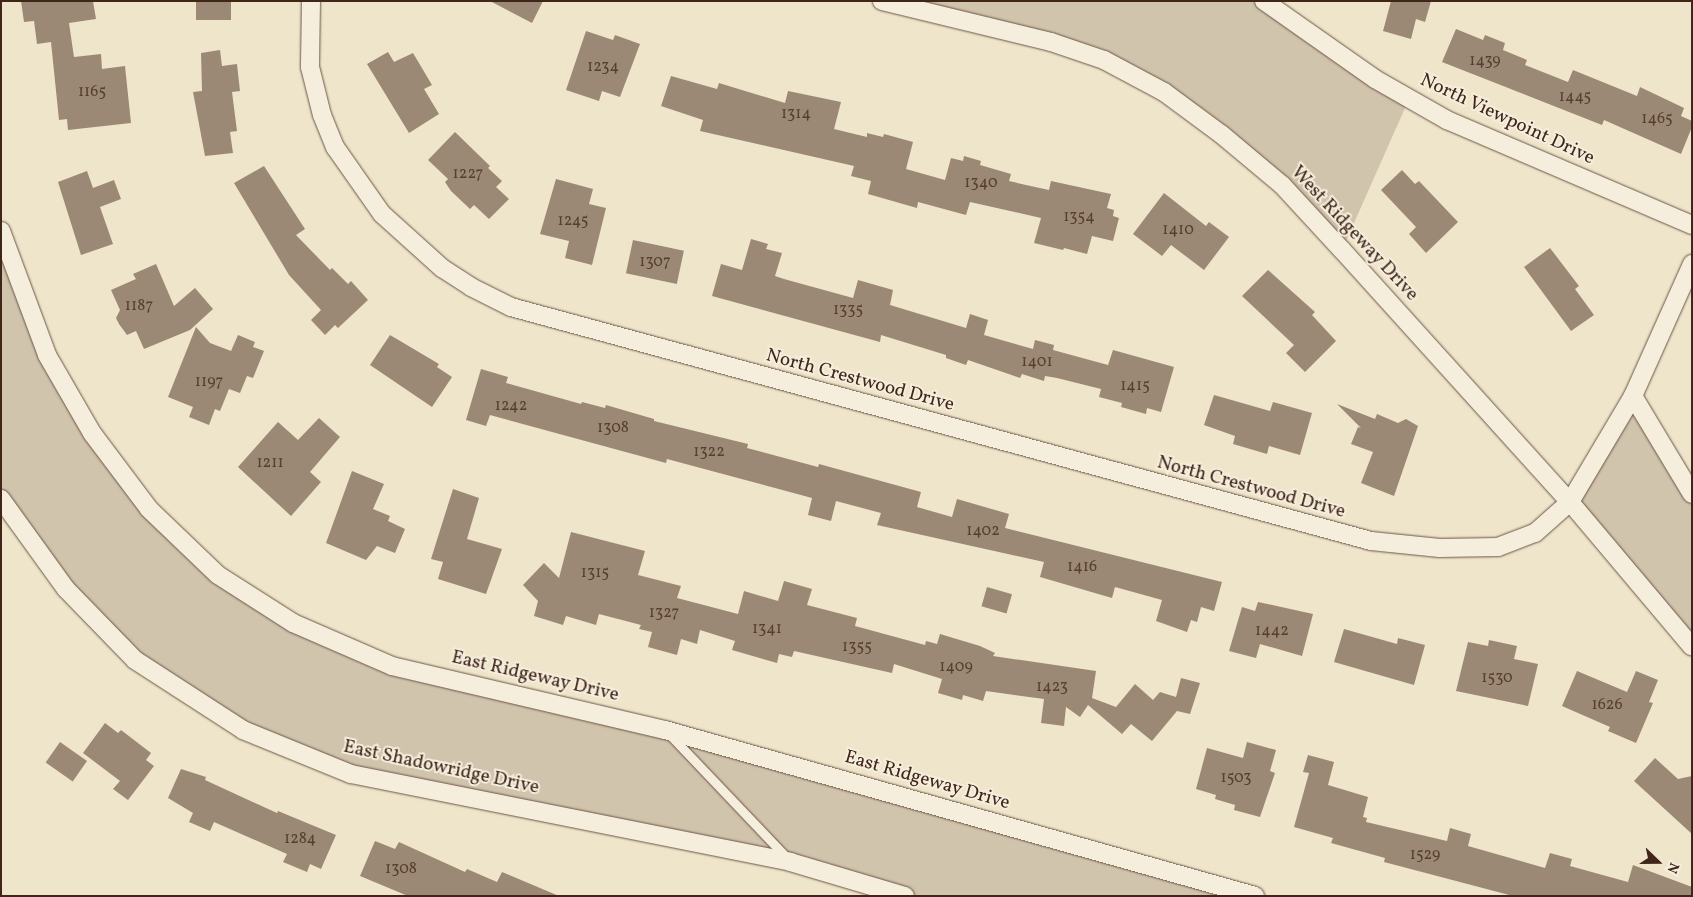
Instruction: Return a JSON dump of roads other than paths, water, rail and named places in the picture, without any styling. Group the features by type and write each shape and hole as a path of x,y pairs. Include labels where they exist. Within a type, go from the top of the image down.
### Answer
{"street":[{"name":"North Crestwood Drive","path":"311,1 310,67 322,115 335,146 382,214 442,268 471,288 511,307 1371,541 1440,548 1498,547 1535,533 1570,502 1633,396 1692,264"},
{"name":"West Ridgeway Drive","path":"882,1 1051,42 1104,60 1164,92 1221,134 1282,185 1570,502 1692,647"},
{"name":"North Viewpoint Drive","path":"1264,1 1375,79 1448,120 1692,225"},
{"name":"East Ridgeway Drive","path":"1,231 47,355 92,433 150,509 218,575 293,623 392,666 665,730 1255,896"},
{"path":"1633,396 1692,494"},
{"name":"East Shadowridge Drive","path":"1,499 66,589 135,660 243,730 351,774 790,862 905,896"}],"lane":[{"path":"665,730 790,862"}]}
